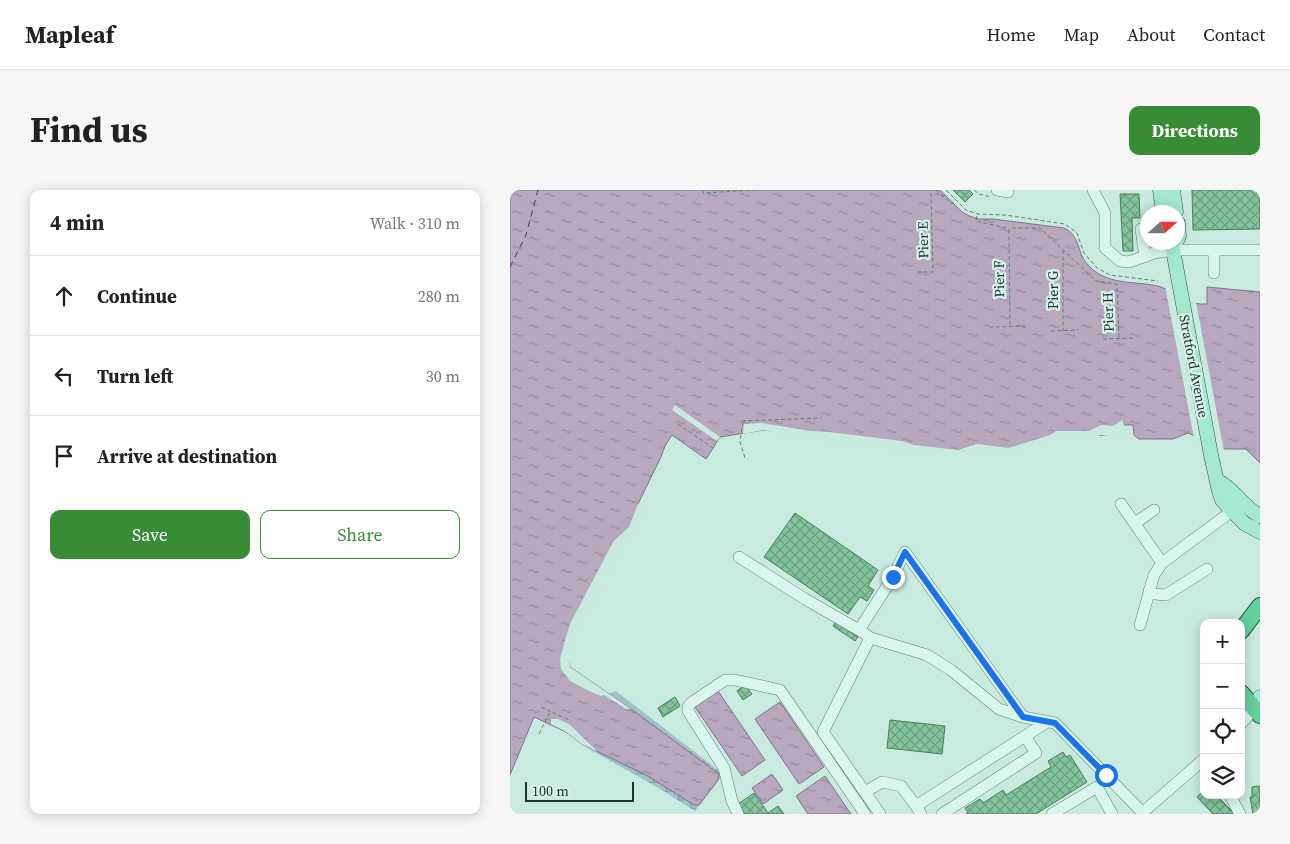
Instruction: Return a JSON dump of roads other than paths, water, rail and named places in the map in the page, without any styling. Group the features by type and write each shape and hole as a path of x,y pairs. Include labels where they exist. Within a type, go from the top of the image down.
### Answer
{"highway":[{"path":"1245,626 1260,606"},
{"path":"1245,696 1258,707"}],"main road":[{"path":"1160,190 1162,205"},
{"path":"1174,190 1175,205"},
{"name":"Stratford Avenue","path":"1175,250 1178,280 1211,454 1222,500 1245,524 1260,532"},
{"path":"1218,481 1229,488 1246,506 1260,516"}],"street":[{"path":"1093,190 1106,213 1105,248 1120,261 1129,262 1161,250"},
{"path":"1185,246 1214,250 1260,250"},
{"path":"1144,250 1145,257"},
{"path":"1214,250 1214,273"},
{"path":"1122,504 1162,563"},
{"path":"1135,523 1154,510"},
{"path":"1140,625 1154,575 1162,563 1232,511"},
{"path":"859,630 893,577 905,552 1023,717"},
{"path":"739,557 870,638 927,655 952,670 999,709 1023,717 1055,723 1143,814 1200,766"},
{"path":"1149,591 1155,594 1166,595 1207,569"},
{"path":"870,638 823,732 880,814"},
{"path":"738,814 732,801 724,768 688,711 691,702 720,682 729,680 780,690 865,814"},
{"path":"1245,720 1258,707"},
{"path":"865,792 882,782 901,786 918,810 1047,722"},
{"path":"942,814 1036,753 1025,736"},
{"path":"1102,796 1115,784"},
{"path":"1052,814 1097,787 1112,814"},
{"path":"1232,799 1240,814"}],"water":[{"path":"510,190 940,190 961,211 969,216 979,219 1064,228 1073,235 1088,265 1094,271 1108,278 1123,282 1159,286 1189,301 1201,304 1207,304 1207,287 1260,292 1260,463 1246,449 1225,449 1188,433 1173,439 1139,439 1134,435 1133,425 1125,425 1109,435 1049,437 1015,449 980,447 957,452 891,446 764,430 720,437 706,459 672,435 638,504 642,510 619,543 567,652 570,667 719,774 718,780 699,805 694,805 646,775 582,744 566,732 534,717 510,775"},
{"path":"718,691 765,760 742,776 695,707"},
{"path":"780,702 824,767 799,784 755,719"},
{"path":"772,774 783,790 763,804 752,788"},
{"path":"825,776 851,814 808,814 796,796"}]}
